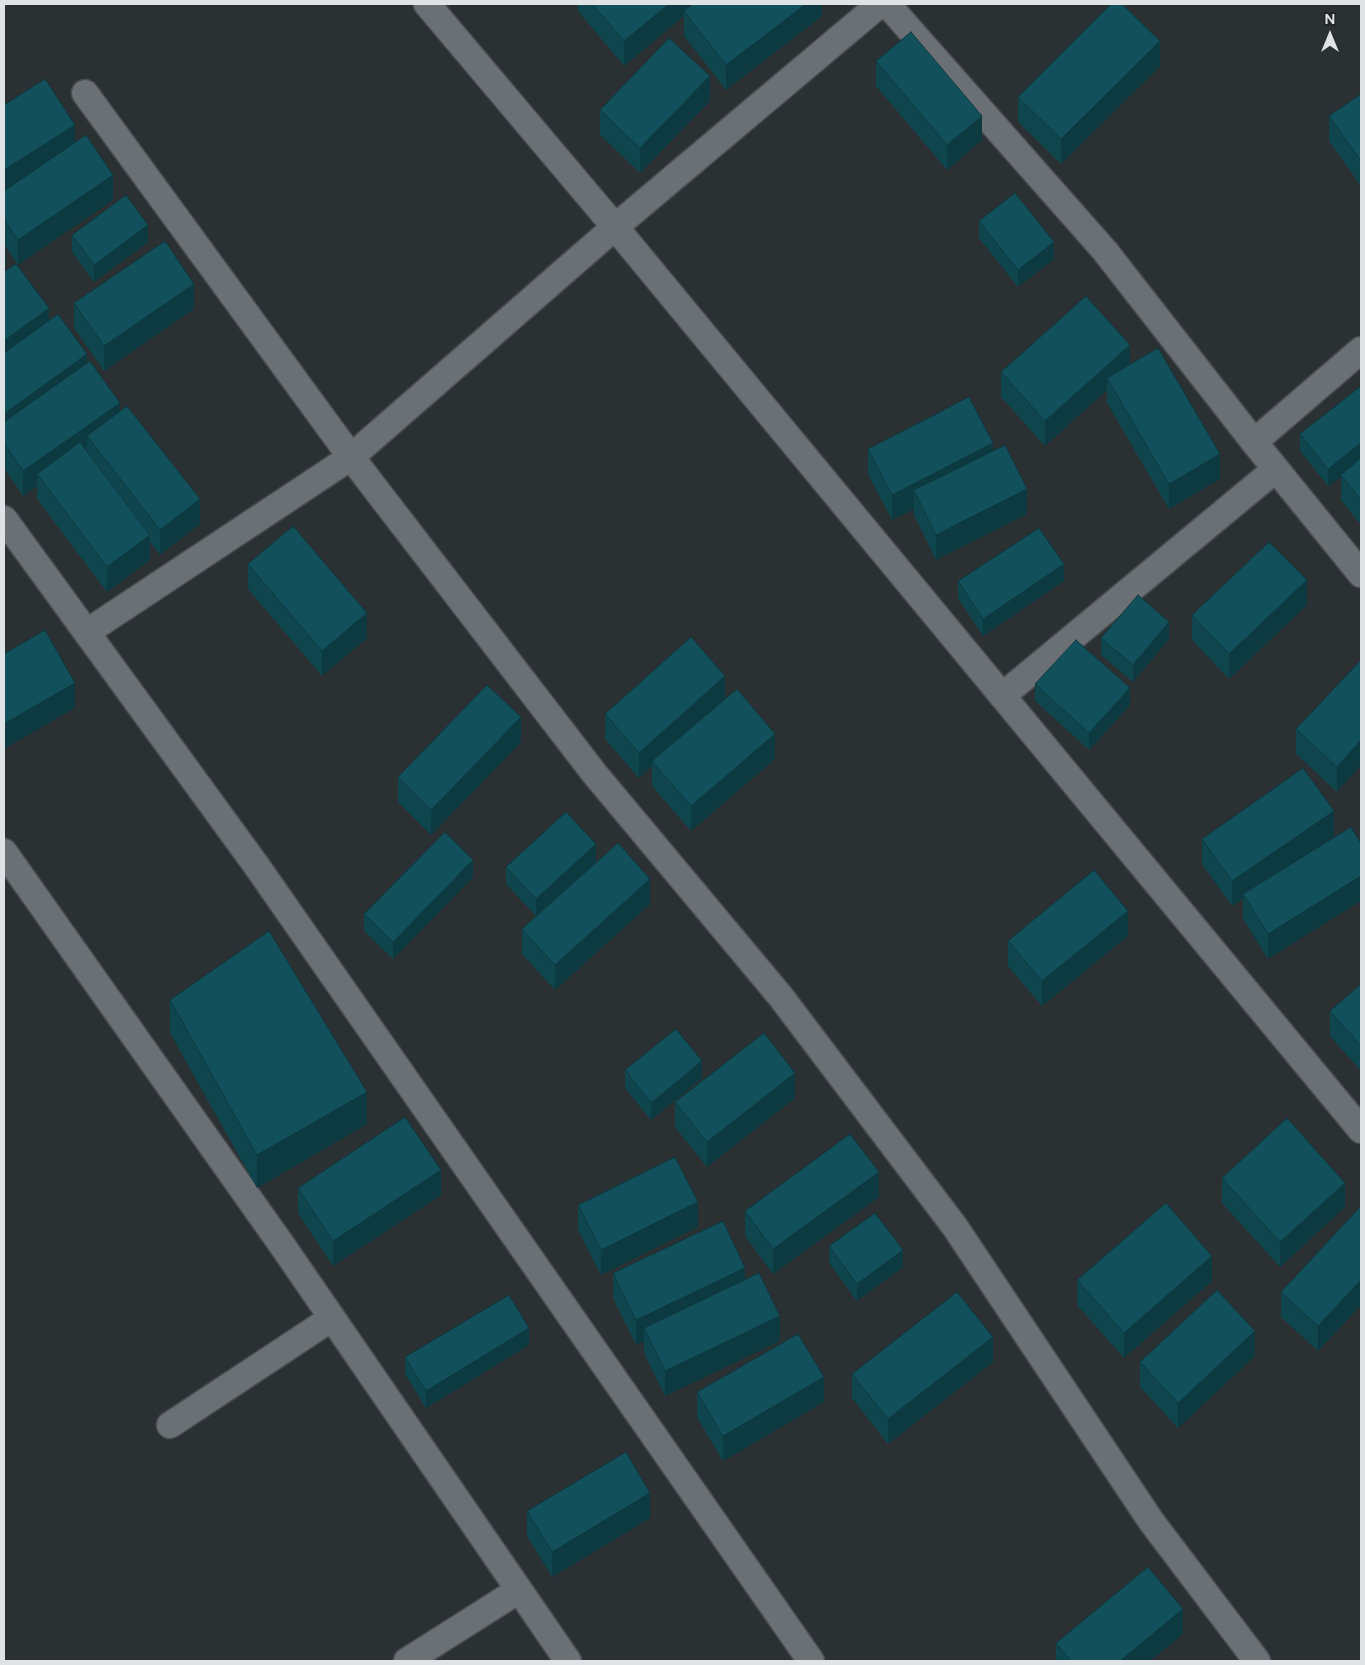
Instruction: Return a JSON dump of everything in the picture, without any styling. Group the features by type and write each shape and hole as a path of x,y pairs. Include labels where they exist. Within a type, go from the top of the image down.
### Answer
{"street":[{"path":"427,4 615,227 1361,1130"},
{"path":"87,632 350,457 615,227 880,4"},
{"path":"887,4 1105,251 1254,442 1361,574"},
{"path":"85,93 350,457 594,773 781,996 954,1227 1150,1521 1257,1661"},
{"path":"1254,442 1361,350"},
{"path":"1002,696 1276,469"},
{"path":"4,519 256,865 811,1661"},
{"path":"4,852 332,1318 568,1661"},
{"path":"170,1425 332,1318"},
{"path":"406,1661 519,1590"}],"building":[{"path":"592,4 669,4 624,41"},
{"path":"693,4 806,4 726,65 684,11"},
{"path":"1111,4 1122,4 1160,41 1061,139 1018,97"},
{"path":"911,32 982,116 947,145 876,61"},
{"path":"669,38 710,76 640,148 600,110"},
{"path":"45,79 75,125 4,170 4,105"},
{"path":"1361,94 1361,161 1329,116"},
{"path":"86,135 113,175 18,240 4,219 4,191"},
{"path":"1015,193 1054,242 1018,270 979,221"},
{"path":"126,195 148,225 94,265 72,235"},
{"path":"165,241 194,284 104,346 74,303"},
{"path":"16,264 49,308 4,341 4,272"},
{"path":"1086,296 1130,345 1045,421 1001,372"},
{"path":"58,314 87,354 4,414 4,353"},
{"path":"1158,348 1220,454 1169,484 1107,378"},
{"path":"90,361 120,403 23,471 4,443 4,422"},
{"path":"1361,386 1361,443 1328,469 1300,434"},
{"path":"969,397 993,443 892,495 868,449"},
{"path":"127,406 200,499 160,530 87,436"},
{"path":"80,442 150,535 107,567 37,474"},
{"path":"1005,445 1027,489 936,535 914,490"},
{"path":"1361,458 1361,500 1341,475"},
{"path":"293,526 367,613 322,651 248,564"},
{"path":"1039,528 1064,564 983,619 958,581"},
{"path":"1269,542 1307,580 1229,654 1192,615"},
{"path":"1138,595 1169,622 1133,665 1101,638"},
{"path":"45,630 75,683 4,724 4,654"},
{"path":"691,637 725,676 639,753 605,714"},
{"path":"1076,640 1130,688 1089,733 1035,684"},
{"path":"1361,660 1361,740 1337,767 1296,729"},
{"path":"487,685 521,717 431,810 398,777"},
{"path":"737,689 775,734 691,806 652,761"},
{"path":"1303,768 1334,811 1232,881 1202,839"},
{"path":"566,812 596,844 536,899 506,867"},
{"path":"1351,827 1361,844 1361,876 1268,934 1243,894"},
{"path":"445,832 473,860 393,942 364,914"},
{"path":"618,843 650,879 555,965 522,929"},
{"path":"1094,870 1128,911 1042,981 1008,941"},
{"path":"269,931 367,1092 257,1155 170,1000"},
{"path":"1361,984 1361,1046 1330,1011"},
{"path":"676,1029 702,1061 651,1103 625,1070"},
{"path":"764,1033 795,1073 707,1142 675,1102"},
{"path":"405,1117 441,1170 333,1241 298,1188"},
{"path":"1287,1118 1345,1183 1280,1242 1222,1178"},
{"path":"850,1134 879,1172 773,1249 745,1211"},
{"path":"675,1157 698,1202 601,1250 578,1205"},
{"path":"1166,1203 1212,1256 1124,1333 1077,1280"},
{"path":"1361,1206 1361,1280 1318,1326 1281,1292"},
{"path":"875,1213 903,1250 857,1284 829,1246"},
{"path":"723,1221 745,1268 636,1320 613,1273"},
{"path":"759,1273 780,1316 665,1371 644,1328"},
{"path":"1217,1290 1255,1331 1178,1403 1140,1362"},
{"path":"957,1292 993,1337 888,1419 852,1374"},
{"path":"509,1295 529,1328 426,1391 405,1357"},
{"path":"798,1334 824,1377 723,1436 697,1392"},
{"path":"626,1452 650,1493 552,1552 527,1511"},
{"path":"1148,1567 1183,1609 1120,1661 1071,1661 1056,1643"}]}
